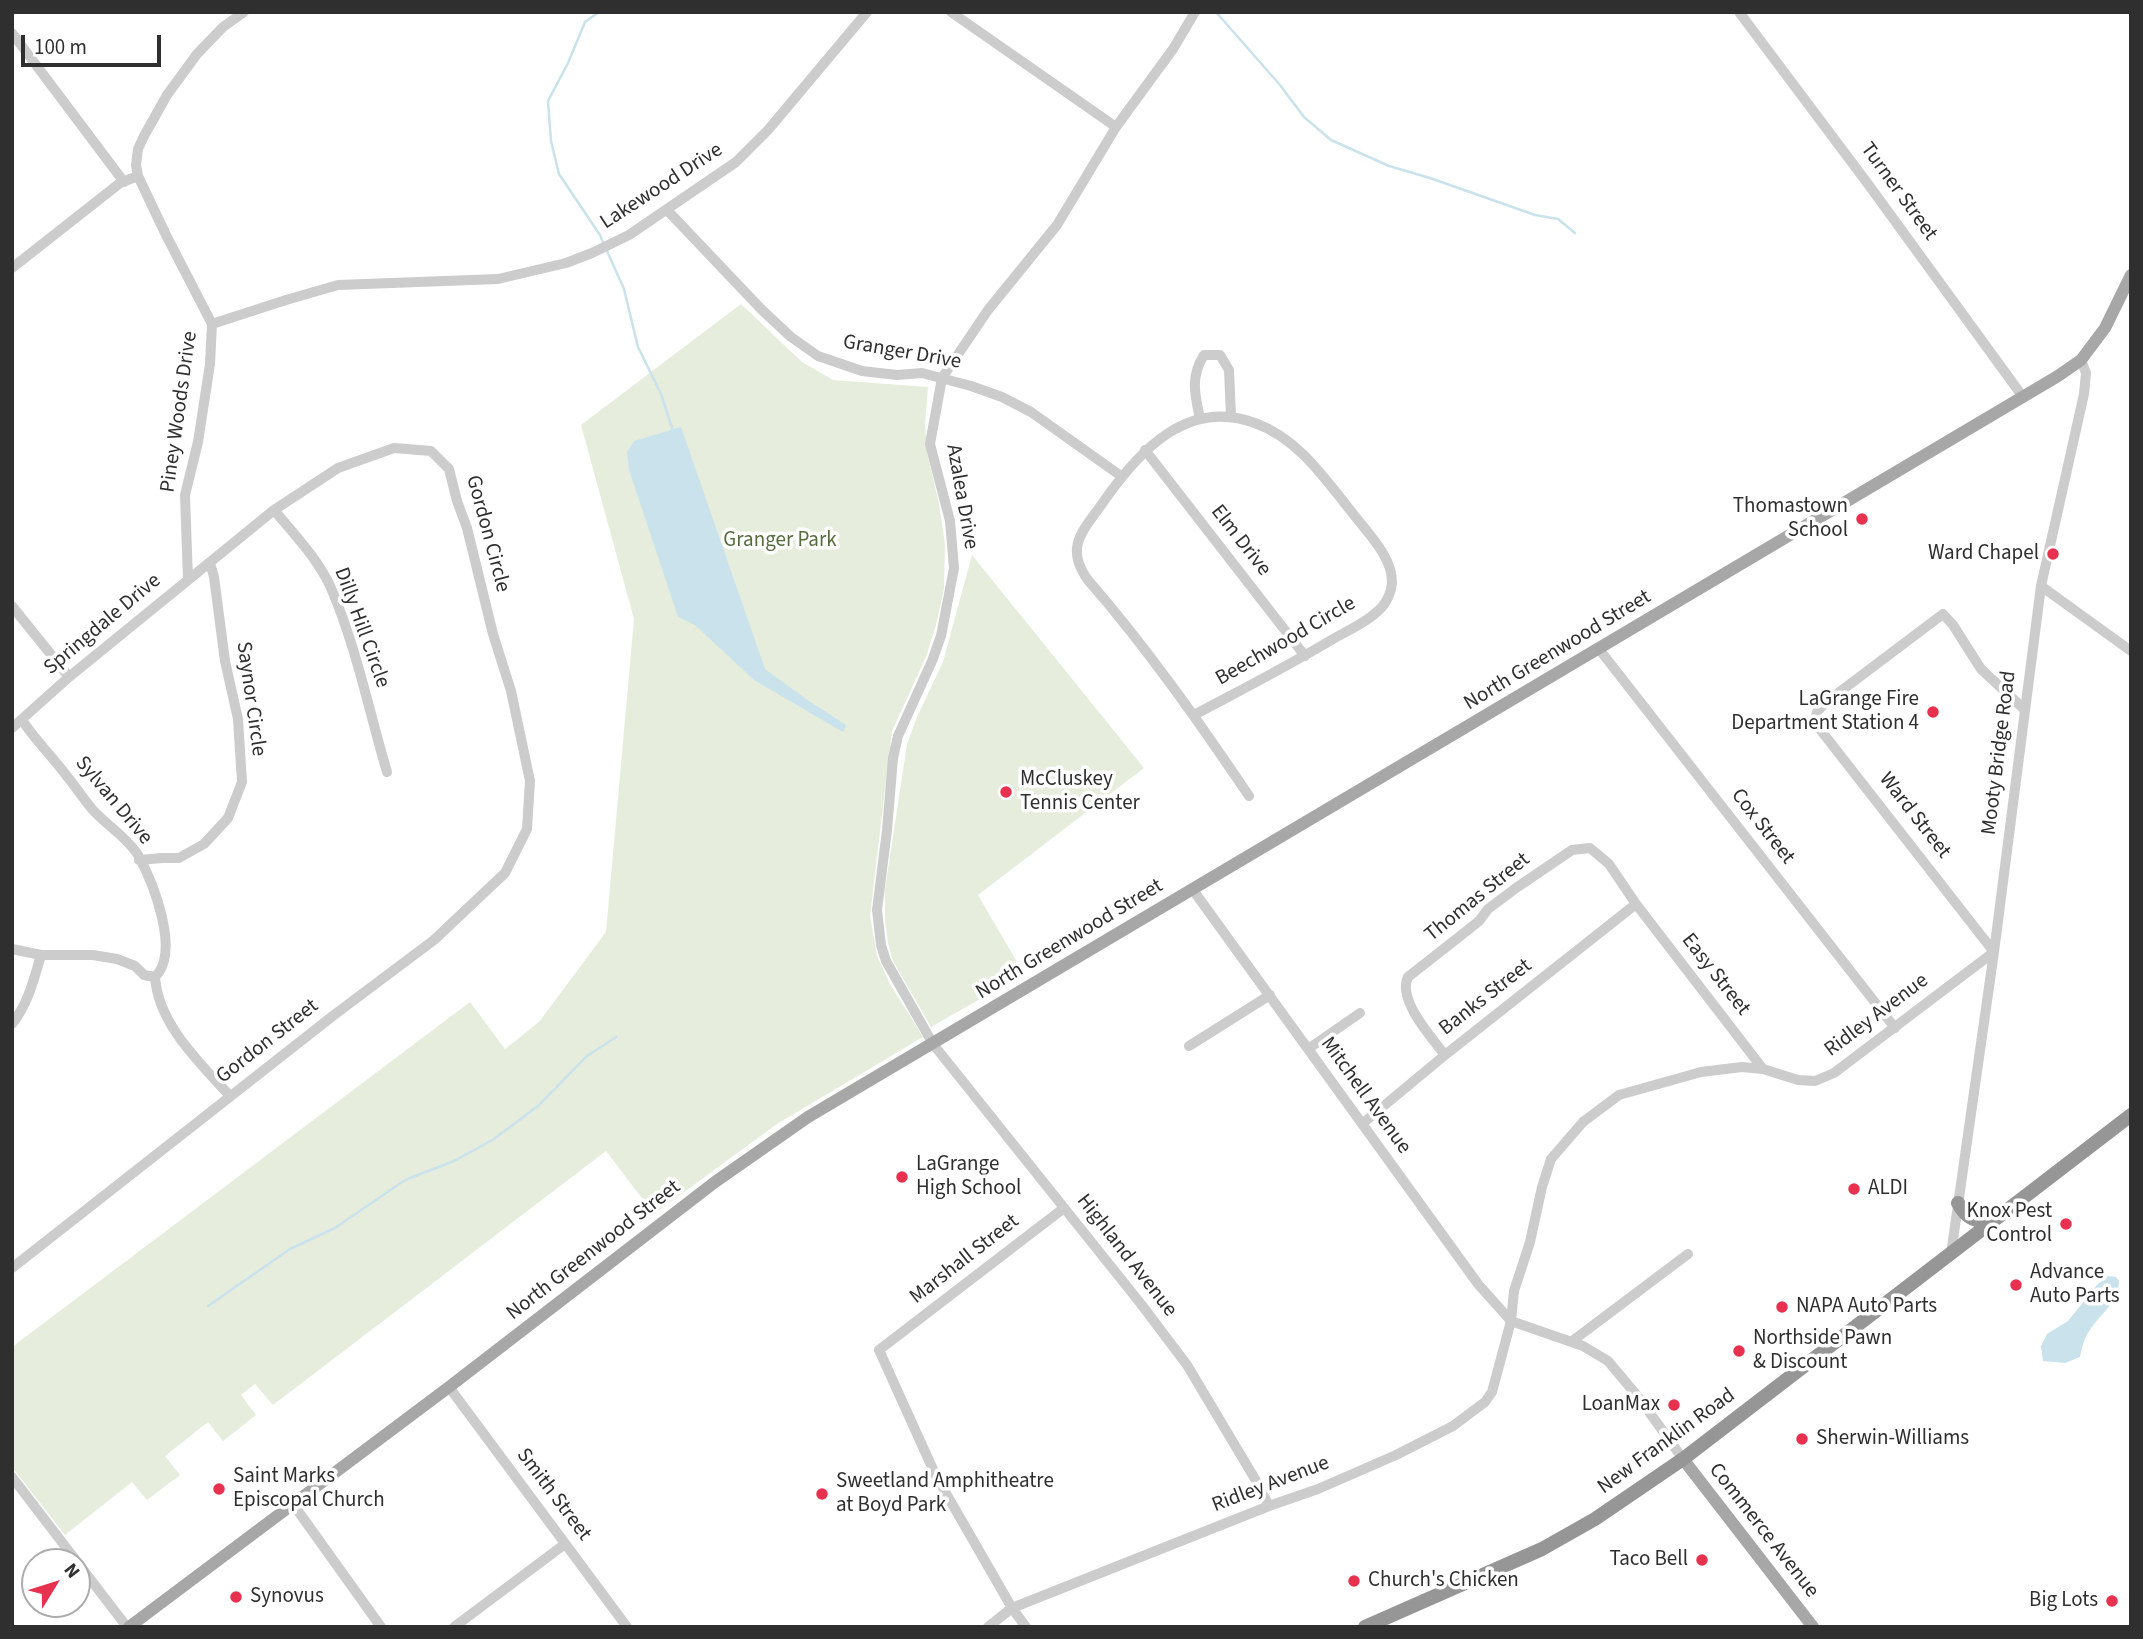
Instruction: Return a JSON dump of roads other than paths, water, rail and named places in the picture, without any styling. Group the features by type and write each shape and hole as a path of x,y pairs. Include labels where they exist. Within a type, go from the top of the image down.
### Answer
{"highway":[{"name":"New Franklin Road","path":"1365,1627 1390,1622 1542,1549 1595,1519 1683,1459 2131,1115"},
{"path":"1958,1203 1965,1215 1979,1221 1993,1221"}],"main road":[{"path":"2081,360 2105,328 2131,275"},
{"name":"North Greenwood Street","path":"128,1627 449,1387 642,1237 808,1117 2023,397 2081,360"},
{"name":"Commerce Avenue","path":"1683,1459 1813,1627"}],"street":[{"path":"12,268 124,182 138,176 138,149 150,122 167,95 197,54 223,27 244,12"},
{"name":"Lakewood Drive","path":"212,324 338,285 498,279 566,263 593,253 629,235 736,163 768,130 867,12"},
{"path":"951,12 1116,127"},
{"name":"Azalea Drive","path":"933,1044 886,961 881,945 877,909 893,758 898,736 941,636 954,568 950,521 930,444 942,378 988,310 1057,225 1116,127 1173,49 1195,12"},
{"name":"Turner Street","path":"1739,12 2023,397"},
{"path":"12,33 124,182"},
{"name":"Piney Woods Drive","path":"138,176 212,324 210,364 198,442 185,495 188,580"},
{"name":"Granger Drive","path":"667,210 762,310 791,337 818,356 862,370 897,375 922,373 1002,397 1031,412 1121,476"},
{"path":"1200,419 1195,391 1196,368 1204,355 1220,355 1229,370 1231,416"},
{"name":"Mooty Bridge Road","path":"1951,1254 1994,952 2041,586 2084,394 2086,373 2081,360"},
{"name":"Beechwood Circle","path":"1194,715 1306,656 1363,621 1381,608 1391,590 1390,570 1370,536 1300,451 1272,430 1231,416 1200,419 1176,428 1145,450 1121,476 1082,531 1078,543 1079,563 1088,580 1194,715 1250,796"},
{"name":"Gordon Circle","path":"188,580 274,510 338,468 394,449 431,451 449,469 511,691 530,781 527,830"},
{"name":"Elm Drive","path":"1145,450 1306,656"},
{"name":"Dilly Hill Circle","path":"274,510 317,563 330,586 349,640 387,772"},
{"name":"Saynor Circle","path":"139,860 179,858 204,844 228,818 242,782 238,719 225,661 210,563"},
{"name":"Springdale Drive","path":"12,728 69,677 188,580"},
{"path":"2041,586 2131,651"},
{"path":"12,606 69,677"},
{"name":"Ward Street","path":"1994,952 1819,728 1815,719 1825,703 1943,614 1981,669 2024,709"},
{"name":"Cox Street","path":"1599,649 1895,1028"},
{"name":"Sylvan Drive","path":"22,720 93,810 138,856 151,883 164,922 165,951 160,972 155,977"},
{"name":"Gordon Street","path":"12,1268 434,940 505,873 527,830"},
{"name":"Thomas Street","path":"1445,1055 1414,1015 1406,980 1412,972 1479,921 1501,898 1572,850 1590,848 1609,864 1636,904"},
{"name":"Mitchell Avenue","path":"1193,890 1478,1284 1511,1321"},
{"name":"Banks Street","path":"1362,1124 1636,904"},
{"name":"Easy Street","path":"1636,904 1763,1069"},
{"path":"12,949 41,956 93,955 117,958 135,966 144,975 155,977 156,993 166,1015 187,1046 230,1096"},
{"name":"Ridley Avenue","path":"988,1627 1012,1608 1318,1489 1396,1455 1453,1426 1485,1402 1492,1392 1511,1321 1514,1291 1530,1242 1542,1187 1552,1159 1583,1122 1619,1095 1701,1072 1742,1067 1763,1069 1798,1080 1815,1081 1834,1073 1994,952"},
{"path":"12,1024 24,1005 41,956"},
{"path":"1189,1046 1270,995"},
{"path":"1308,1049 1360,1013"},
{"name":"Highland Avenue","path":"933,1044 1187,1365 1269,1506"},
{"name":"Marshall Street","path":"1012,1608 936,1476 879,1350 1063,1208"},
{"path":"1571,1342 1688,1254"},
{"path":"1511,1321 1591,1349 1616,1369 1683,1459"},
{"name":"Smith Street","path":"449,1387 627,1627"},
{"path":"12,1477 128,1627"},
{"path":"293,1504 382,1627"},
{"path":"454,1627 565,1544"},
{"path":"1012,1608 1026,1627"}],"water":[{"path":"681,427 765,669 846,725 843,732 754,680 695,625 678,617 629,470 627,452 634,441"},
{"path":"2108,1276 2116,1277 2119,1281 2116,1295 2088,1333 2080,1357 2065,1363 2043,1361 2041,1346 2047,1334 2068,1321 2097,1285"}],"waterway":[{"path":"599,12 585,22 548,101 551,141 559,174 604,245"},
{"path":"1216,12 1280,85 1304,117 1331,140 1389,166 1535,215 1558,219 1575,233"},
{"path":"607,251 624,289 638,347 661,394 673,431"},
{"path":"208,1306 290,1249 335,1228 405,1180 454,1161 494,1139 538,1106 587,1056 616,1037"}],"place":[{"name":"Thomastown School","path":"1862,519"},
{"name":"Ward Chapel","path":"2053,554"},
{"name":"LaGrange Fire Department Station 4","path":"1933,712"},
{"name":"McCluskey Tennis Center","path":"1006,792"},
{"name":"LaGrange High School","path":"902,1177"},
{"name":"ALDI","path":"1854,1189"},
{"name":"Knox Pest Control","path":"2066,1224"},
{"name":"Advance Auto Parts","path":"2016,1285"},
{"name":"NAPA Auto Parts","path":"1782,1307"},
{"name":"Northside Pawn & Discount","path":"1739,1351"},
{"name":"LoanMax","path":"1674,1405"},
{"name":"Sherwin-Williams","path":"1802,1439"},
{"name":"Saint Marks Episcopal Church","path":"219,1489"},
{"name":"Sweetland Amphitheatre at Boyd Park","path":"822,1494"},
{"name":"Taco Bell","path":"1702,1560"},
{"name":"Church's Chicken","path":"1354,1581"},
{"name":"Synovus","path":"236,1597"},
{"name":"Big Lots","path":"2112,1601"}],"park label":[{"name":"Granger Park","path":"780,541"}]}
